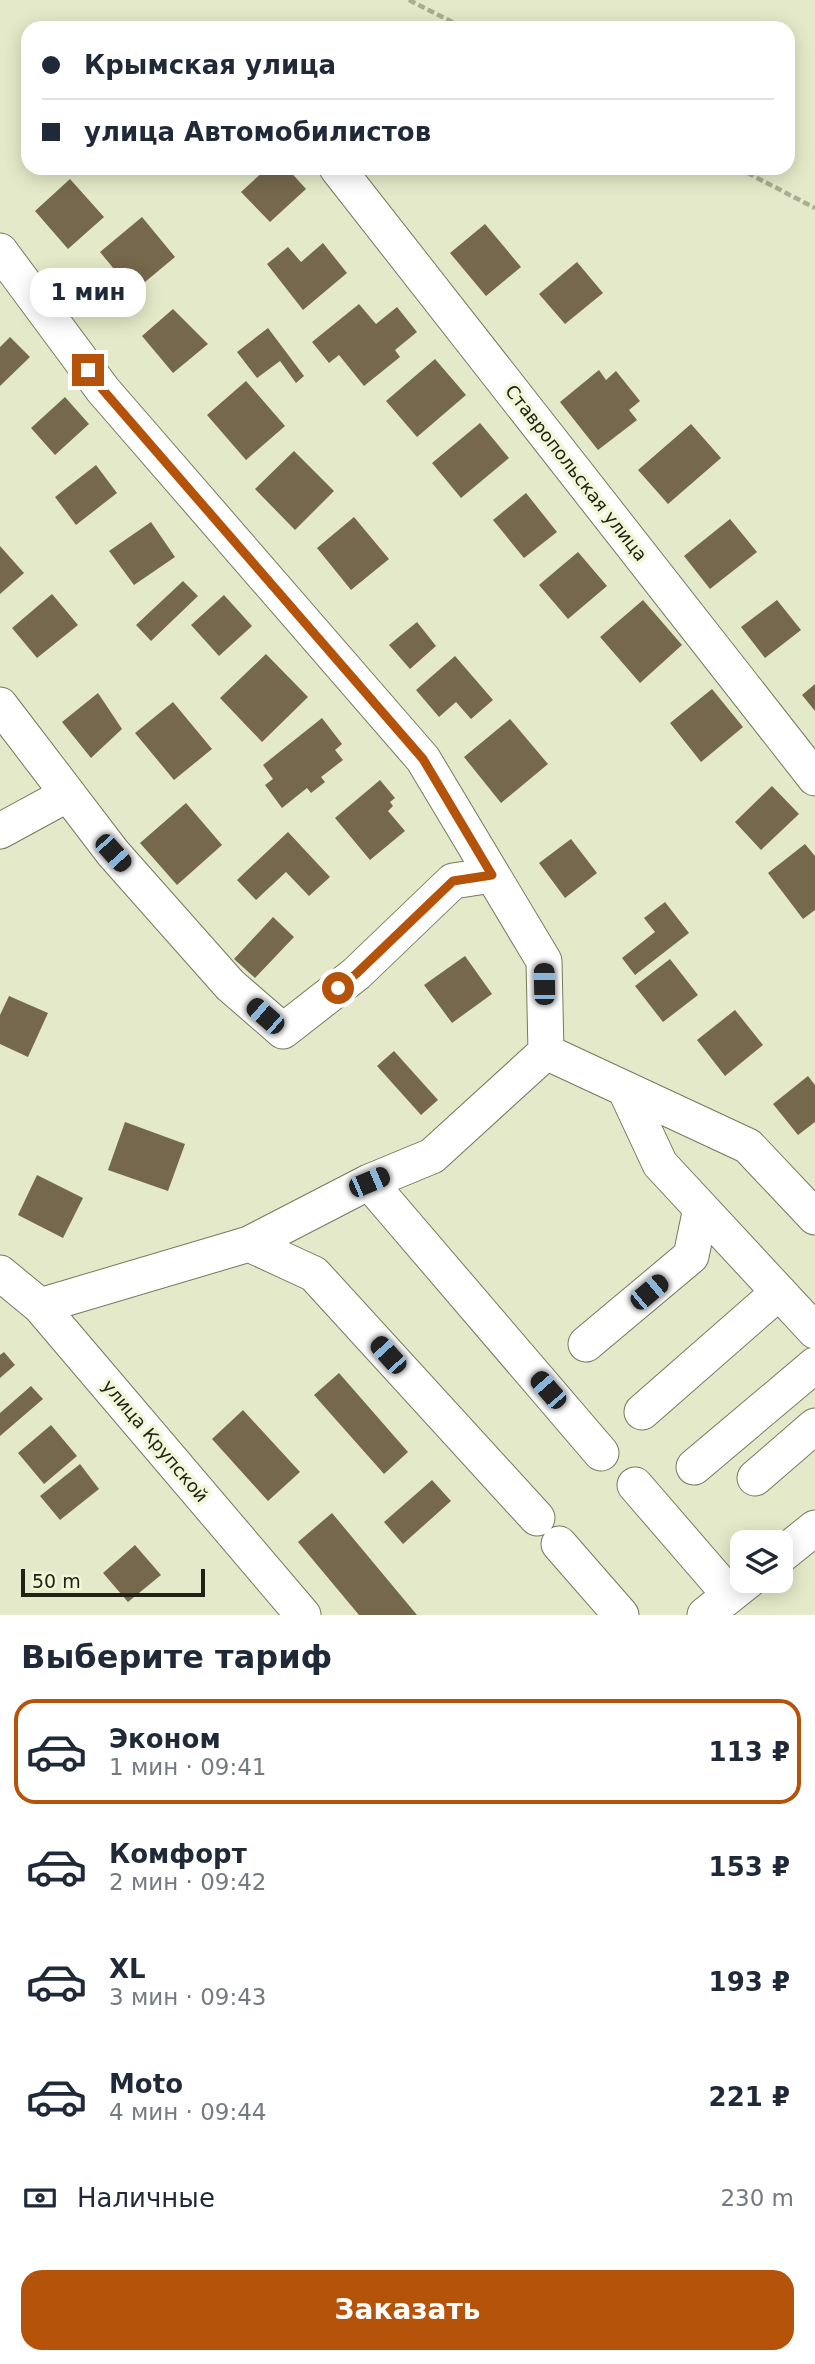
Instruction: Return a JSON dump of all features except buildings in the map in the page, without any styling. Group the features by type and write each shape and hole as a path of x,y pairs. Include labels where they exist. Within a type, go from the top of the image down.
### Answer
{"street":[{"name":"Ставропольская улица","path":"342,175 815,778"},
{"path":"0,251 103,390 423,759 544,961 546,1052 432,1156 369,1182 249,1244 40,1306"},
{"path":"0,705 113,853 230,985 283,1031 356,974 453,881 492,875"},
{"path":"0,831 68,794"},
{"path":"546,1052 748,1146 815,1217"},
{"path":"625,1089 660,1164 815,1331"},
{"path":"369,1182 601,1452"},
{"path":"586,1344 691,1256 701,1208"},
{"path":"249,1244 314,1274 621,1615"},
{"name":"улица Крупской","path":"0,1273 40,1306 303,1615"},
{"path":"642,1412 779,1292"},
{"path":"694,1466 815,1365"},
{"path":"755,1478 815,1426"},
{"path":"635,1485 728,1597"},
{"path":"793,1546 815,1528"}],"path":[{"path":"409,0 450,21"},
{"path":"751,175 815,208"}],"route":[{"path":"88,370 423,759 492,875 453,881 338,988"}]}
